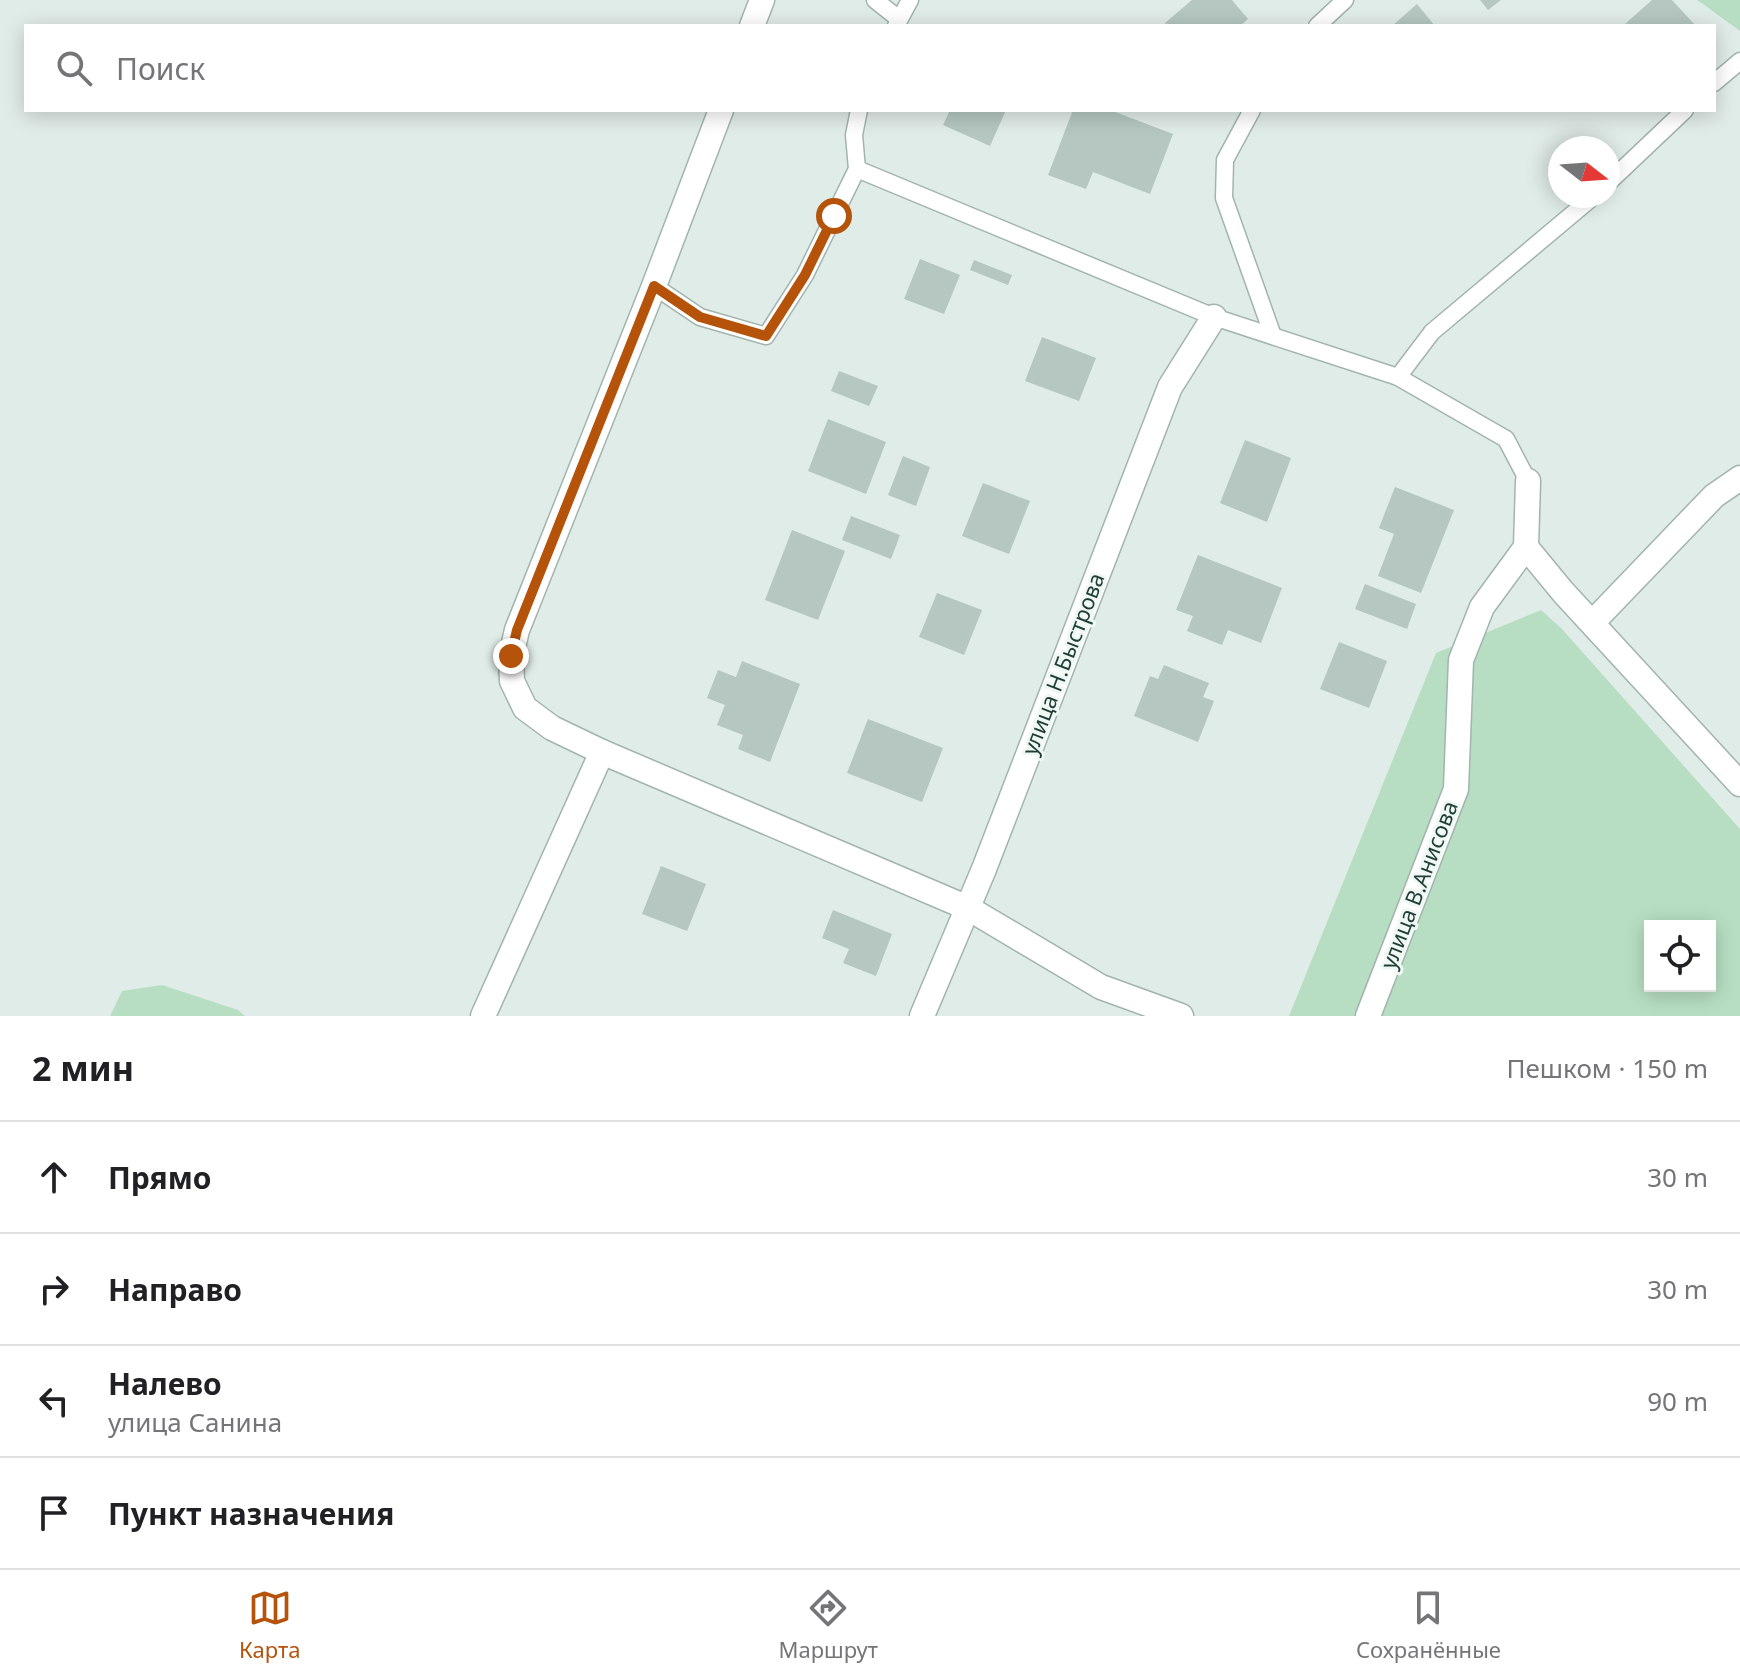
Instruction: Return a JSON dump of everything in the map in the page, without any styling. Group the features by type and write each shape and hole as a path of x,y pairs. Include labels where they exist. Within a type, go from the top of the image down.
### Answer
{"street":[{"path":"753,24 762,0"},
{"path":"720,112 517,630 511,656 512,681 525,708 552,728 602,752 968,908 1101,987 1181,1016"},
{"name":"улица Н.Быстрова","path":"922,1016 968,908 1170,387 1214,317"},
{"path":"1593,622 1714,496 1740,478"},
{"path":"1528,481 1526,547 1563,592 1740,784"},
{"name":"улица В.Анисова","path":"1368,1016 1456,789 1461,660 1482,607 1526,547"},
{"path":"483,1016 602,752"}],"lane":[{"path":"875,0 898,22 910,0"},
{"path":"1319,24 1345,0"},
{"path":"1716,81 1740,61"},
{"path":"654,286 700,317 766,336 805,275 857,169 854,135 859,112"},
{"path":"1251,112 1225,160 1224,198 1273,336"},
{"path":"1620,172 1683,112"},
{"path":"857,169 1214,317 1398,377 1506,439 1528,481"},
{"path":"1398,377 1432,332 1580,208"}],"green space":[{"path":"1697,0 1740,0 1740,31 1703,4"},
{"path":"1541,610 1561,628 1740,829 1740,1016 1289,1016 1436,653"},
{"path":"162,985 238,1010 245,1016 110,1016 122,991"}],"building":[{"path":"1192,0 1232,0 1248,19 1242,24 1165,23"},
{"path":"1480,0 1501,0 1488,10"},
{"path":"1652,0 1672,0 1694,24 1625,24"},
{"path":"1417,4 1433,24 1394,24"},
{"path":"949,112 1005,112 990,146 943,125"},
{"path":"1072,112 1115,112 1173,134 1150,194 1093,172 1086,189 1048,175"},
{"path":"920,259 960,275 944,314 904,299"},
{"path":"974,260 1012,275 1008,285 970,270"},
{"path":"1042,337 1096,358 1079,401 1025,381"},
{"path":"839,371 878,386 869,406 831,391"},
{"path":"828,419 886,442 866,494 808,471"},
{"path":"1245,440 1291,458 1267,522 1220,503"},
{"path":"903,456 930,467 916,506 888,495"},
{"path":"983,483 1030,501 1009,554 962,536"},
{"path":"1395,487 1454,510 1421,593 1378,576 1394,534 1379,528"},
{"path":"851,516 900,535 891,559 842,540"},
{"path":"792,530 845,551 818,620 765,600"},
{"path":"1198,555 1282,588 1261,643 1228,630 1222,645 1187,631 1193,616 1176,610"},
{"path":"1365,584 1416,604 1407,629 1355,609"},
{"path":"937,593 982,610 964,655 919,637"},
{"path":"1339,642 1387,661 1369,708 1320,689"},
{"path":"742,661 800,684 770,762 738,749 743,735 717,725 725,705 707,698 718,670 736,677"},
{"path":"1164,665 1209,683 1203,697 1214,701 1198,742 1134,716 1150,676 1158,679"},
{"path":"868,719 943,748 922,802 847,773"},
{"path":"661,866 706,884 687,931 642,914"},
{"path":"833,910 892,934 876,976 843,963 849,949 822,938"}],"route":[{"path":"511,656 517,630 654,286 700,317 766,336 805,275 834,216"}]}
